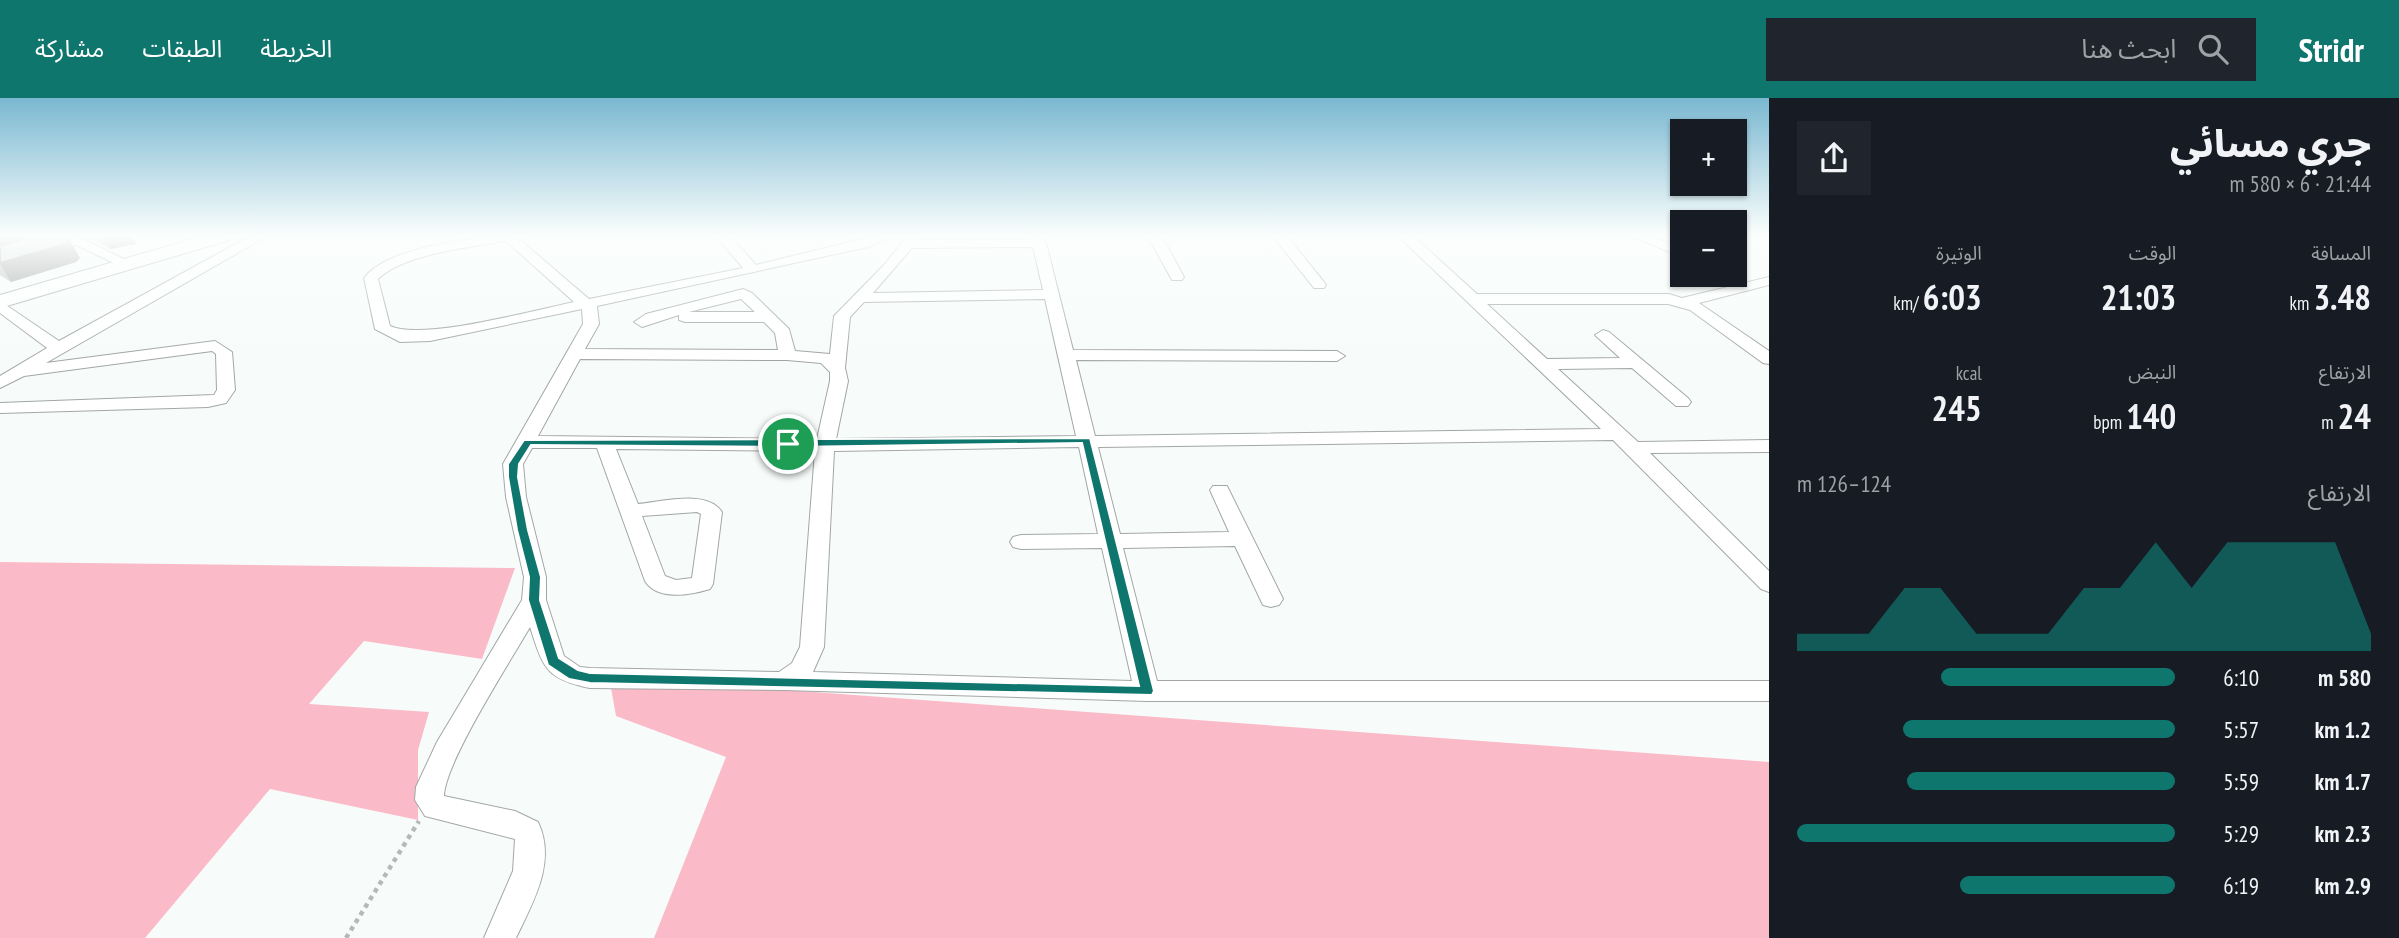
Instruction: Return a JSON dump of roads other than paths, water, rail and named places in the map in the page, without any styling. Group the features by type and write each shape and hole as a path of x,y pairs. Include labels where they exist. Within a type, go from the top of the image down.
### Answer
{"main road":[{"path":"0,304 91,274"}],"street":[{"path":"0,383 191,274"},
{"path":"374,274 371,278 383,329 400,337 430,336 732,274"},
{"path":"554,274 590,307 591,324 528,442 513,464 513,477 535,577 534,600 553,661 574,675 590,678 1147,691 1769,691"},
{"path":"786,681 801,672 812,647 825,444 839,381 837,367 842,316 881,274"},
{"path":"1047,274 1147,691"},
{"path":"1310,274 1319,285"},
{"path":"1446,274 1633,448 1769,584"},
{"path":"1747,278 1766,284"},
{"path":"1472,299 1669,299 1685,302 1766,284"},
{"path":"861,298 1051,294"},
{"path":"769,317 647,320 747,296 769,317 783,332 787,355"},
{"path":"1685,302 1769,359"},
{"path":"0,304 58,348"},
{"path":"1604,335 1682,402"},
{"path":"0,408 208,402 220,398 226,390 224,352 215,346 20,371"},
{"path":"574,354 787,355 824,358 837,367"},
{"path":"1066,355 1337,356"},
{"path":"1542,364 1636,363"},
{"path":"528,442 825,444 1617,434"},
{"path":"604,441 630,511 656,581 674,588 702,584 712,512 709,508 701,505 630,511"},
{"path":"1633,448 1769,446"},
{"path":"1220,490 1271,598"},
{"path":"1021,542 1243,540"},
{"path":"500,938 523,885 529,863 532,848 528,831 515,824 435,807 429,800 430,787 447,750 534,600"}]}
